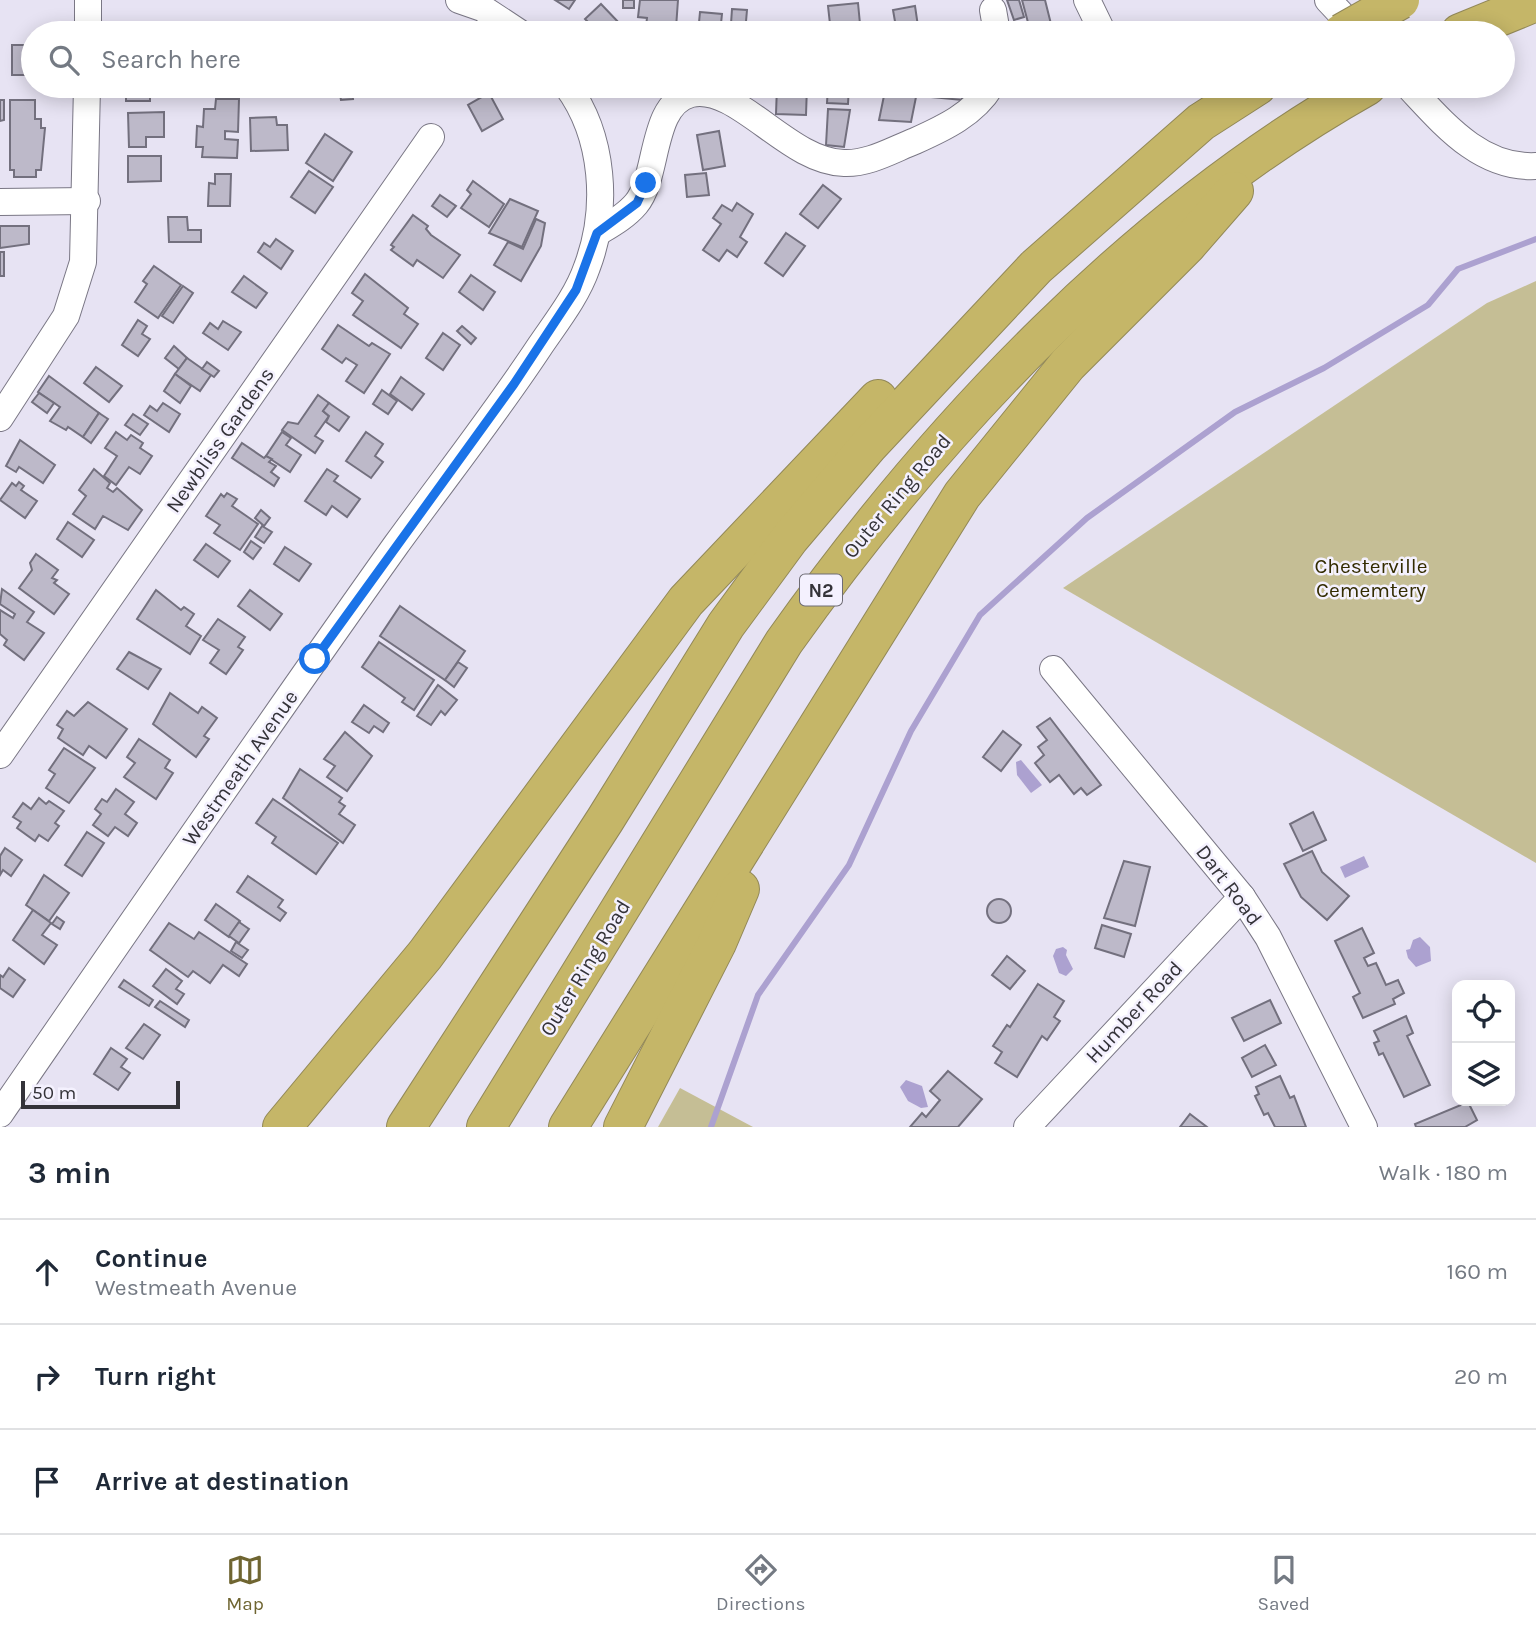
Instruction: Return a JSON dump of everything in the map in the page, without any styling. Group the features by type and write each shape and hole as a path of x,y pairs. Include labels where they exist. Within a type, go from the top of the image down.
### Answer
{"highway":[{"path":"1363,21 1400,0"},
{"path":"1488,21 1536,2"},
{"name":"N2","path":"406,1127 598,832 726,625 790,538 869,445 1036,267 1201,122 1238,98"},
{"name":"Outer Ring Road","path":"486,1127 784,642 834,572 936,447 1020,360 1164,223 1347,98"},
{"path":"568,1127 790,775 962,495 1069,365 1187,245 1270,149"},
{"path":"282,1127 425,955 686,601 777,502 943,332 1036,267"},
{"path":"318,1127 369,1064 451,948 575,753"},
{"path":"623,1127 717,943 790,775"}],"street":[{"path":"88,0 88,21"},
{"path":"1087,0 1097,21"},
{"path":"1328,0 1348,21"},
{"path":"477,3 503,21"},
{"path":"0,418 66,316 83,262 87,201 87,98"},
{"name":"Westmeath Avenue","path":"0,1114 315,659 514,384 576,290 597,233 599,186 596,144 576,98"},
{"path":"597,233 637,203 646,183 661,125 684,98"},
{"path":"720,98 737,105 772,133 802,151 844,163 873,159 966,116 981,98"},
{"path":"1420,98 1471,147 1499,162 1536,166"},
{"name":"Newbliss Gardens","path":"3,745 431,137"},
{"path":"0,202 87,201"},
{"name":"Dart Road","path":"1053,669 1242,897 1268,937 1364,1127"},
{"name":"Humber Road","path":"1027,1127 1242,897"}],"green space":[{"name":"Chesterville Cememtery","path":"1536,281 1536,863 1063,588 1487,303"},
{"path":"680,1088 753,1127 658,1127"}],"shaded area":[{"path":"1021,760 1042,785 1031,793 1017,775 1016,762"},
{"path":"1364,856 1369,867 1345,878 1340,867"},
{"path":"1420,937 1430,947 1431,961 1416,967 1408,958 1406,950 1410,949 1413,940"},
{"path":"1063,947 1067,950 1066,955 1073,969 1066,976 1059,973 1053,956 1056,949"},
{"path":"906,1080 922,1086 928,1107 921,1108 908,1101 900,1087"}],"building":[{"path":"555,0 575,0 569,9"},
{"path":"623,0 634,0 634,8 623,8"},
{"path":"640,0 678,0 676,21 647,21 647,18 638,17"},
{"path":"1007,0 1019,0 1024,17 1014,20"},
{"path":"1022,0 1045,0 1050,21 1028,21"},
{"path":"858,3 860,21 830,21 828,6"},
{"path":"601,4 617,21 587,21 585,19"},
{"path":"915,6 917,21 895,21 893,10"},
{"path":"732,9 747,10 746,21 731,21"},
{"path":"700,12 722,14 721,21 699,21"},
{"path":"12,45 21,45 21,75 12,75"},
{"path":"126,98 150,98 150,101 126,101"},
{"path":"480,98 492,98 503,119 482,131 468,105"},
{"path":"777,98 807,98 806,115 776,114"},
{"path":"827,98 848,98 848,104 827,103"},
{"path":"884,98 916,98 911,122 879,120"},
{"path":"216,99 239,99 238,132 225,131 225,139 238,140 237,158 202,157 203,147 196,147 197,126 203,127 204,109 215,109"},
{"path":"0,100 4,100 4,120 0,121"},
{"path":"10,100 35,100 35,119 41,119 41,128 45,128 41,170 36,170 36,177 14,177 14,170 10,170"},
{"path":"828,109 850,110 844,147 826,145"},
{"path":"164,112 164,137 146,137 146,147 129,147 128,113"},
{"path":"276,117 277,125 287,125 288,150 251,151 250,118"},
{"path":"719,131 725,166 703,170 697,135"},
{"path":"325,134 352,152 333,181 306,163"},
{"path":"128,156 161,156 161,181 128,182"},
{"path":"309,171 333,187 315,213 291,197"},
{"path":"706,173 709,195 687,197 685,175"},
{"path":"215,174 231,174 230,206 208,206 209,183 215,184"},
{"path":"473,181 504,204 489,227 461,208 471,194 467,190"},
{"path":"823,185 841,199 818,228 800,214"},
{"path":"440,195 456,206 447,217 432,206"},
{"path":"510,199 538,211 522,247 489,233"},
{"path":"737,203 753,214 740,237 747,242 737,257 727,250 719,261 703,250 721,224 713,218 722,205 732,211"},
{"path":"413,215 428,226 426,229 431,235 460,255 443,278 417,260 413,266 391,250 394,247 391,245"},
{"path":"168,217 187,217 188,230 201,230 201,242 169,242"},
{"path":"536,219 545,223 541,246 521,281 494,265 508,242 523,249"},
{"path":"0,226 29,226 29,244 0,248"},
{"path":"786,233 805,246 783,276 765,263"},
{"path":"276,239 293,251 281,269 258,252 264,243 270,247"},
{"path":"0,252 4,252 4,276 0,276"},
{"path":"154,266 181,285 158,318 135,302 147,284 143,281"},
{"path":"365,274 408,308 404,314 418,324 401,348 353,315 363,301 352,293"},
{"path":"471,275 495,292 483,310 459,292"},
{"path":"244,276 267,293 256,308 232,292"},
{"path":"183,286 193,293 173,323 162,316"},
{"path":"138,320 147,326 142,334 150,339 138,356 122,345"},
{"path":"223,321 241,332 228,350 203,333 210,323 218,329"},
{"path":"338,325 369,346 372,343 390,354 364,393 346,381 357,365 346,358 342,363 322,349"},
{"path":"462,326 476,338 471,344 457,331"},
{"path":"443,333 460,345 443,370 426,358"},
{"path":"174,346 187,358 179,369 165,358"},
{"path":"187,358 211,375 200,391 175,374"},
{"path":"207,362 219,371 214,377 202,369"},
{"path":"96,367 122,386 109,402 84,383"},
{"path":"175,374 191,386 180,403 164,391"},
{"path":"49,376 99,413 83,437 68,427 66,430 50,421 60,407 38,392"},
{"path":"401,377 424,394 412,410 390,394"},
{"path":"382,390 397,401 388,414 373,404"},
{"path":"39,393 54,403 47,413 32,402"},
{"path":"318,395 329,403 323,411 329,416 315,436 323,441 315,453 282,430 288,422 298,424"},
{"path":"163,403 180,414 169,432 144,415 150,406 157,411"},
{"path":"329,403 349,417 339,431 326,422 329,416 323,411"},
{"path":"99,413 108,419 91,443 83,437"},
{"path":"133,414 148,424 140,435 125,425"},
{"path":"116,432 127,440 131,435 143,443 140,448 152,456 140,474 129,467 116,485 104,476 117,456 105,448"},
{"path":"282,432 291,438 286,445 301,455 290,472 266,456"},
{"path":"366,432 383,444 375,456 383,462 371,478 346,461"},
{"path":"20,440 55,465 43,483 19,467 16,472 6,466"},
{"path":"242,443 264,458 266,456 272,459 269,462 276,466 271,472 279,478 274,486 232,458"},
{"path":"94,469 110,483 107,488 113,492 117,488 142,510 128,530 103,516 95,529 73,514 86,496 79,490"},
{"path":"327,469 338,476 334,481 360,499 347,517 332,506 326,515 305,501"},
{"path":"19,482 24,486 21,490 37,501 25,518 0,500 12,483 16,486"},
{"path":"227,493 237,499 232,506 258,524 240,550 214,533 220,525 206,516 221,494 224,497"},
{"path":"261,510 270,518 264,526 255,518"},
{"path":"68,522 94,540 82,557 57,539"},
{"path":"262,526 272,532 264,543 255,537"},
{"path":"251,541 261,548 253,559 244,552"},
{"path":"206,544 230,561 218,577 194,560"},
{"path":"285,547 311,564 299,581 274,564"},
{"path":"36,554 58,570 52,578 57,580 54,583 69,594 54,614 19,588 32,570 30,563"},
{"path":"2,589 34,612 27,622 44,633 24,660 4,645 7,640 0,634 0,610 13,618 15,614 0,604"},
{"path":"156,590 181,610 184,607 194,614 186,626 201,636 190,654 137,619"},
{"path":"250,590 282,614 270,630 238,606"},
{"path":"400,606 465,651 445,680 380,636"},
{"path":"218,619 245,637 238,647 243,650 226,674 210,663 219,650 203,640"},
{"path":"379,642 434,680 414,710 402,702 405,698 362,667"},
{"path":"129,652 161,669 148,689 117,669"},
{"path":"458,662 467,668 454,687 445,680"},
{"path":"438,685 457,700 445,715 441,711 431,725 417,716"},
{"path":"170,693 198,713 202,707 217,718 204,736 209,739 196,757 153,724"},
{"path":"88,702 127,729 106,758 89,746 83,755 58,738 63,729 57,725 67,711 74,716"},
{"path":"364,705 389,723 383,732 374,726 369,733 352,722"},
{"path":"1050,718 1101,785 1087,795 1081,788 1074,794 1059,775 1050,782 1035,763 1044,755 1038,747 1047,740 1037,727"},
{"path":"1003,731 1021,745 1001,771 983,757"},
{"path":"345,732 372,756 347,791 327,777 335,766 324,759"},
{"path":"139,739 170,760 165,768 173,773 156,799 124,777 135,763 127,757"},
{"path":"64,748 95,768 69,803 46,788 55,774 49,770"},
{"path":"300,769 342,798 339,802 345,806 339,814 355,825 343,843 283,798"},
{"path":"116,789 134,802 125,814 137,823 128,836 115,827 108,836 93,825 101,814 95,809 102,799 107,802"},
{"path":"39,798 64,811 55,823 59,826 48,841 39,835 35,841 17,828 21,822 13,817 23,803 31,809"},
{"path":"273,799 338,843 316,874 272,843 276,837 256,823"},
{"path":"1313,812 1326,840 1303,851 1290,824"},
{"path":"87,832 104,843 82,876 65,865"},
{"path":"5,848 22,860 11,876 3,870 0,875 0,856"},
{"path":"1312,851 1322,872 1349,896 1327,920 1301,897 1284,864"},
{"path":"1124,861 1150,867 1135,926 1104,918"},
{"path":"44,875 69,893 49,921 26,905"},
{"path":"248,876 283,900 278,907 286,913 280,921 237,892"},
{"path":"999,899 1008,902 1011,911 1008,920 999,923 990,920 987,911 990,902"},
{"path":"216,904 240,921 229,937 205,920"},
{"path":"33,910 51,923 42,935 57,945 44,964 13,940"},
{"path":"57,917 64,922 60,929 52,924"},
{"path":"239,922 249,929 239,943 229,936"},
{"path":"169,923 194,939 199,932 247,964 239,976 223,965 210,983 193,971 188,977 150,950"},
{"path":"1102,925 1131,934 1124,957 1095,948"},
{"path":"1362,928 1374,953 1364,958 1368,966 1376,963 1386,985 1398,980 1404,993 1393,999 1395,1004 1363,1018 1353,997 1360,993 1335,941"},
{"path":"236,942 248,950 242,958 231,951"},
{"path":"1007,956 1025,971 1010,989 992,975"},
{"path":"9,968 25,980 13,997 0,988 0,975 3,977"},
{"path":"166,969 182,981 176,989 184,994 177,1004 153,986"},
{"path":"124,980 153,1000 149,1006 119,987"},
{"path":"1038,984 1064,1001 1054,1017 1060,1021 1047,1040 1042,1036 1017,1077 995,1063 1002,1052 993,1046 1007,1025 1010,1027"},
{"path":"1270,1000 1281,1023 1244,1041 1232,1018"},
{"path":"160,1001 189,1020 185,1027 155,1007"},
{"path":"1406,1016 1413,1033 1407,1036 1430,1085 1404,1097 1383,1053 1379,1055 1374,1043 1379,1041 1374,1031"},
{"path":"144,1024 160,1035 143,1059 126,1048"},
{"path":"1265,1045 1276,1065 1252,1077 1242,1058"},
{"path":"111,1048 127,1059 121,1067 130,1073 118,1090 94,1074"},
{"path":"948,1071 982,1099 958,1127 910,1127 922,1113 926,1117 940,1100 930,1091"},
{"path":"1280,1076 1290,1098 1294,1096 1306,1127 1275,1127 1268,1113 1264,1115 1255,1096 1259,1094 1256,1087"},
{"path":"1458,1106 1470,1106 1477,1120 1465,1127 1416,1127 1415,1124"},
{"path":"1190,1114 1207,1127 1180,1127"}],"waterway":[{"path":"711,1127 758,995 849,865 911,731 980,615 1087,518 1235,412 1324,368 1428,305 1458,269 1536,239"}],"route":[{"path":"315,659 514,384 576,290 587,267 597,233 621,218 637,203 646,183"}]}
